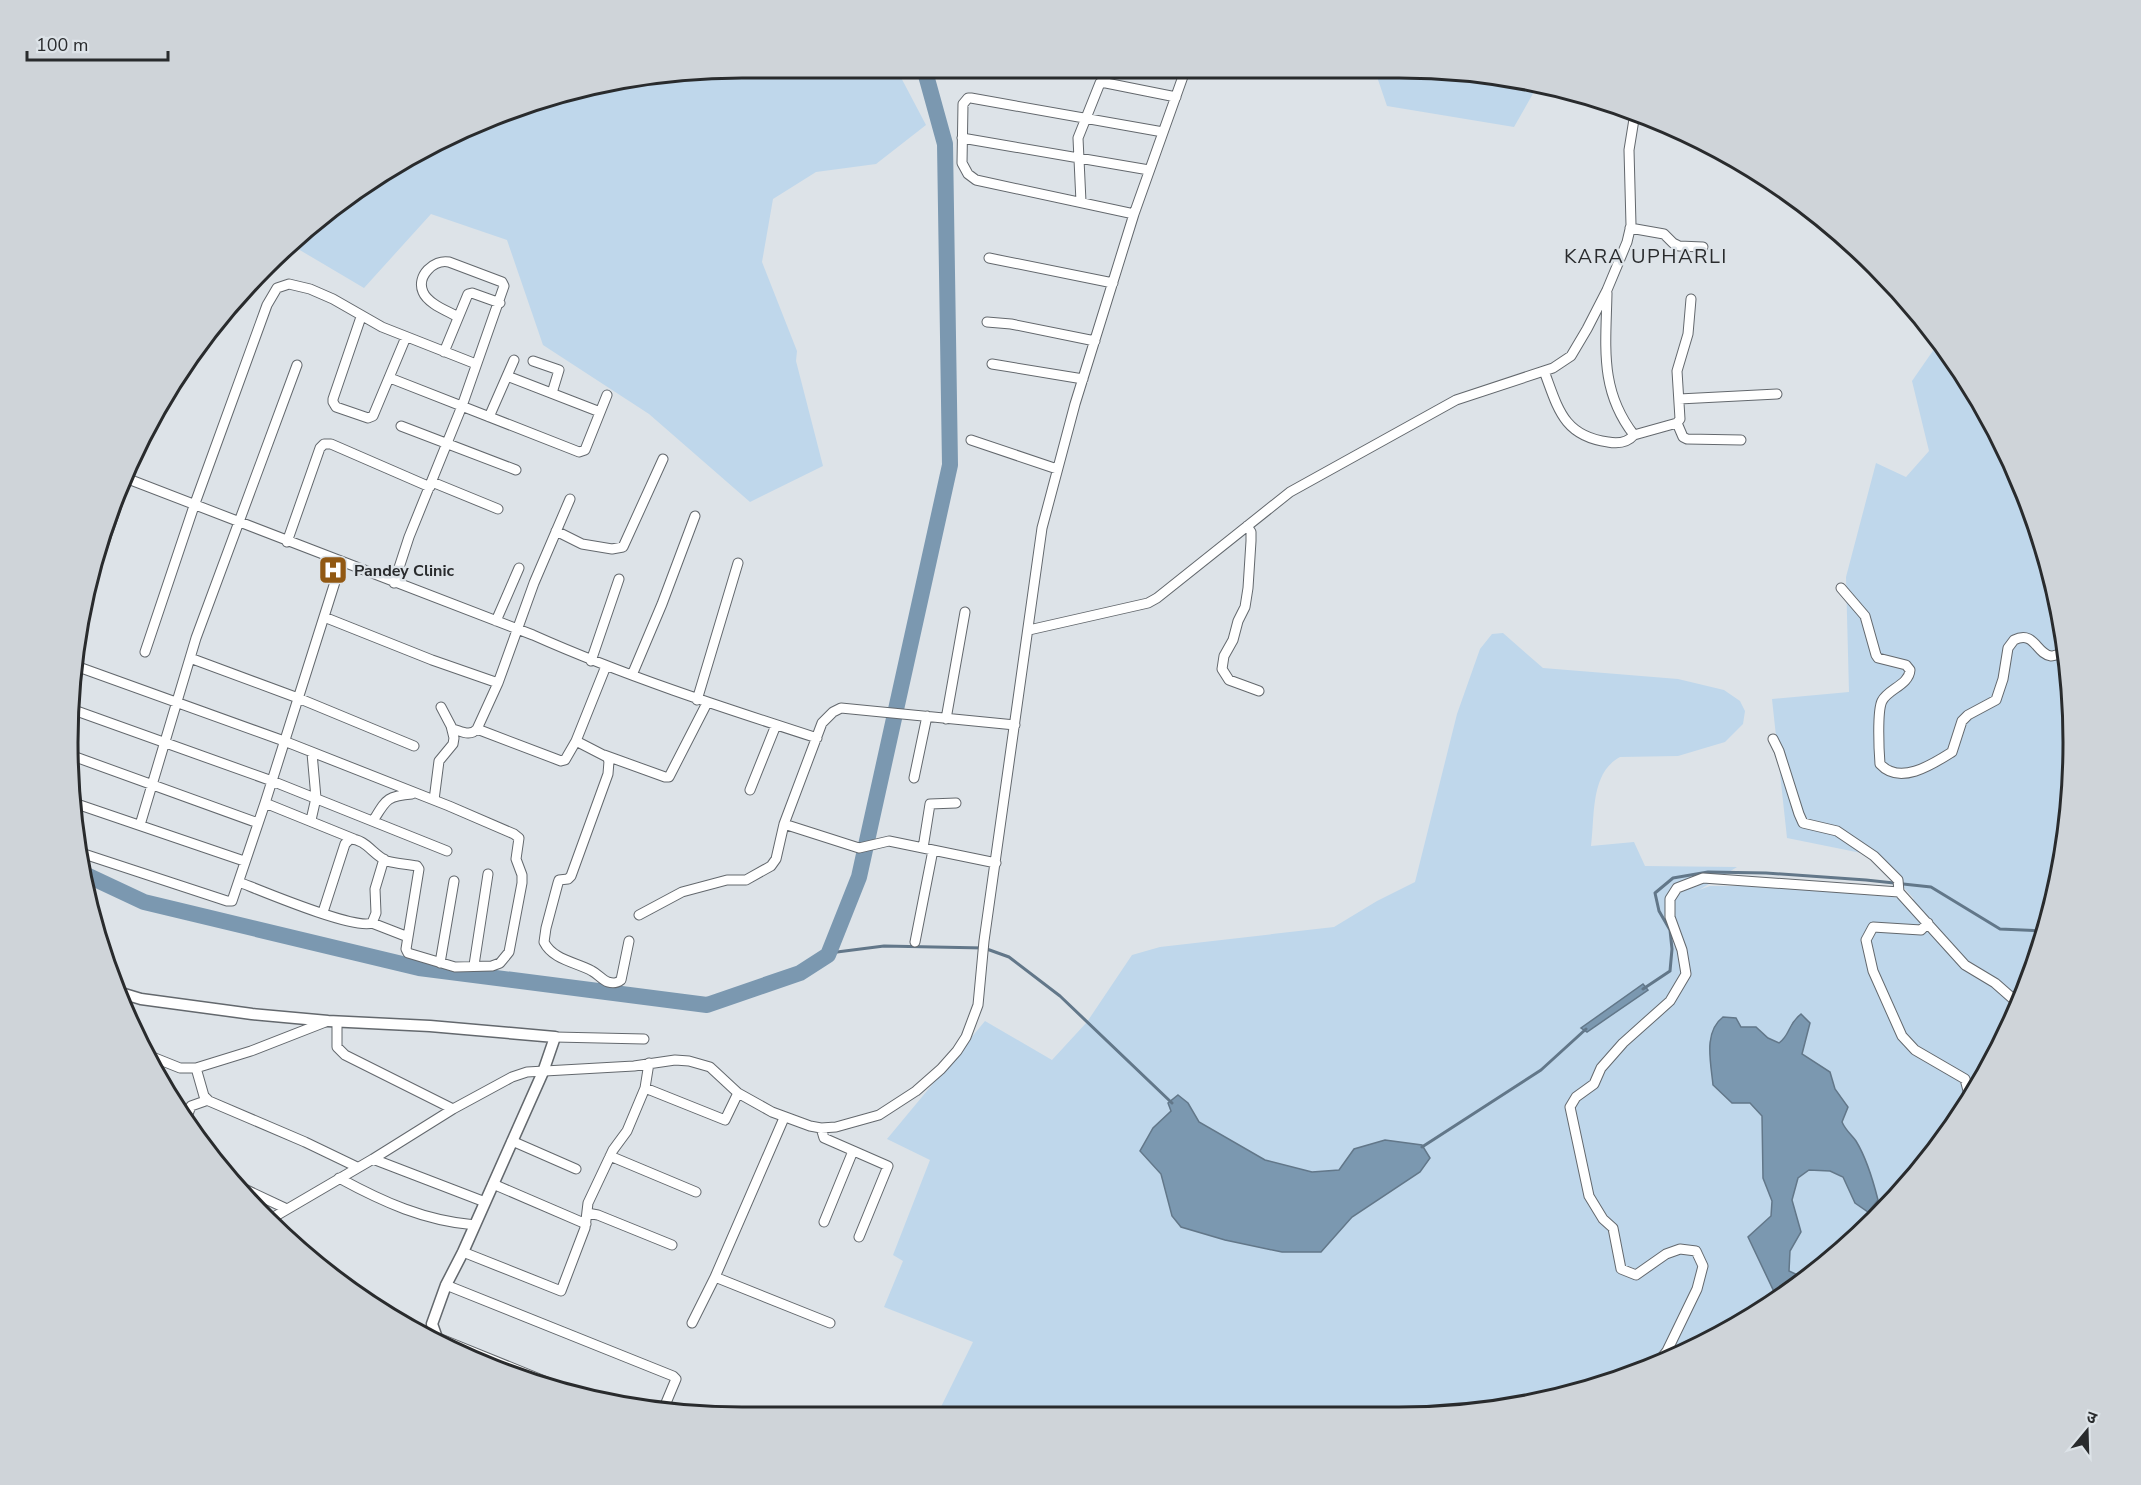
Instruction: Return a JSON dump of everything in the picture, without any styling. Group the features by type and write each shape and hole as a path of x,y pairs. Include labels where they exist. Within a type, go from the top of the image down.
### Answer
{"street":[{"path":"276,1215 453,1109 518,1074 634,1066 675,1060 701,1064 710,1067 722,1076 738,1093 784,1118 821,1128 837,1127 879,1115 916,1091 957,1051 970,1027 978,1005 984,941 1042,528 1083,379 1134,214 1183,78"},
{"path":"1081,202 1078,138 1102,82 1176,97"},
{"path":"1134,214 976,180 963,167 963,104 968,98 1163,132"},
{"path":"1029,630 1148,603 1162,595 1290,492 1456,400 1544,371 1564,362 1571,356 1607,291 1627,242 1630,228 1629,150 1634,121"},
{"path":"963,138 1149,170"},
{"path":"1630,228 1664,234 1679,246 1703,247"},
{"path":"989,258 1113,283"},
{"path":"394,583 462,406 500,303 504,286 502,282 449,262 434,263 424,276 423,293 458,317"},
{"path":"145,652 194,506 267,305 277,288 289,284 310,289 406,338 476,364"},
{"path":"1607,291 1605,361 1608,382 1617,411 1634,435"},
{"path":"444,352 470,293 500,303"},
{"path":"1544,371 1564,419 1578,433 1600,441 1621,443 1631,439 1634,435 1677,423 1680,419 1677,371 1688,334 1691,299"},
{"path":"361,317 333,402 336,406 371,418 406,338"},
{"path":"987,322 1020,325 1095,341"},
{"path":"489,417 513,360"},
{"path":"533,361 559,370 552,393"},
{"path":"992,364 1083,379"},
{"path":"140,825 190,658 237,522 297,366"},
{"path":"507,376 600,412"},
{"path":"390,378 583,452 607,395"},
{"path":"1678,399 1777,394"},
{"path":"1677,423 1683,437 1687,439 1741,440"},
{"path":"401,426 516,470"},
{"path":"971,440 1057,469"},
{"path":"287,542 320,448 324,444 498,509"},
{"path":"556,531 582,544 612,549 623,547 663,459"},
{"path":"132,481 518,629 591,661 702,701 817,738"},
{"path":"453,729 469,733 477,729 498,683 534,583 570,499"},
{"path":"632,675 695,516"},
{"path":"1247,526 1251,532 1251,541 1246,602 1233,640 1224,656 1222,669 1229,680 1260,691"},
{"path":"88,855 229,902 235,896 244,861 266,804 341,562"},
{"path":"576,741 604,755 669,777 702,701 738,563"},
{"path":"496,621 519,568"},
{"path":"591,661 620,579"},
{"path":"1841,588 1865,616 1878,658 1906,665 1910,670 1908,678 1885,698 1881,708 1880,764 1898,774 1908,774 1952,752 1962,721 1996,700 2003,680 2008,648 2014,640 2025,637 2048,656 2057,655"},
{"path":"946,719 965,612"},
{"path":"324,617 432,660 498,683"},
{"path":"190,658 298,698 414,746"},
{"path":"477,729 562,761 566,759 576,741 606,666"},
{"path":"83,669 284,741 514,834 519,838 516,859 522,883 509,952 505,959 495,965 455,966 408,953 408,937 419,869 414,865 384,859 365,843 266,804"},
{"path":"434,800 439,761 453,744 454,738 453,729 441,707"},
{"path":"639,915 682,892 723,880 746,880 771,866 776,860 784,824 822,723 841,708 1015,725"},
{"path":"79,712 272,781 447,850"},
{"path":"914,778 927,716"},
{"path":"750,790 776,725"},
{"path":"1773,739 1803,823 1837,831 1874,855 1899,880 1899,892"},
{"path":"311,820 316,798 312,753"},
{"path":"604,755 609,761 608,776 571,876 568,879 559,880 544,940 546,946 559,957 590,969 607,982 615,983 621,980 629,941"},
{"path":"78,758 258,823"},
{"path":"373,821 389,797 418,794"},
{"path":"915,942 928,849 930,804 956,803"},
{"path":"81,805 244,861"},
{"path":"784,824 859,848 889,841 996,863"},
{"path":"323,912 345,844 348,840 354,839"},
{"path":"372,923 376,913 375,889 384,859"},
{"path":"474,965 488,874"},
{"path":"1668,1349 1697,1289 1702,1266 1696,1251 1680,1249 1666,1254 1636,1275 1621,1269 1613,1228 1589,1196 1570,1107 1576,1097 1594,1083 1601,1068 1623,1043 1670,1000 1686,974 1682,950 1670,916 1670,900 1677,888 1703,878 1899,892 1965,965 1995,983 2012,998"},
{"path":"441,963 454,881"},
{"path":"239,882 355,923 365,925 372,923 408,937"},
{"path":"1928,923 1921,930 1873,927 1866,940 1873,970 1902,1036 1915,1050 1965,1079 1967,1086"},
{"path":"128,995 141,999 332,1022 430,1026 555,1037 644,1039"},
{"path":"159,1060 180,1068 196,1068 332,1022"},
{"path":"332,1022 337,1047 345,1055 453,1109"},
{"path":"433,1330 433,1319 446,1285 543,1072 555,1037"},
{"path":"463,1252 561,1292 586,1224 589,1200 618,1141 627,1131 645,1088 649,1063"},
{"path":"196,1068 204,1096 208,1100 300,1139 357,1167"},
{"path":"645,1088 725,1120 738,1093"},
{"path":"189,1111 191,1106 208,1100"},
{"path":"692,1323 784,1118"},
{"path":"821,1128 824,1138 886,1164 888,1167 859,1237"},
{"path":"512,1141 576,1168"},
{"path":"824,1222 853,1151"},
{"path":"610,1156 696,1192"},
{"path":"373,1159 485,1202"},
{"path":"339,1179 370,1195 415,1213 444,1222 475,1225"},
{"path":"493,1184 586,1224"},
{"path":"256,1194 287,1209"},
{"path":"587,1213 598,1215 672,1245"},
{"path":"714,1277 830,1323"},
{"path":"446,1285 673,1376 675,1383 666,1402"}],"shaded area":[{"path":"901,78 926,125 876,164 816,172 773,199 762,262 797,351 796,361 823,466 750,502 649,414 543,345 507,240 431,214 364,288 298,249 338,215 410,167 488,129 529,113 613,91 699,79"},
{"path":"1377,78 1442,79 1534,92 1514,127 1387,106"},
{"path":"1934,349 1974,410 2012,488 2028,529 2050,613 2062,699 2063,742 2062,786 2050,872 2028,956 2012,997 1974,1075 1926,1147 1898,1181 1837,1242 1803,1270 1731,1318 1653,1356 1612,1372 1528,1394 1442,1406 1398,1407 941,1407 973,1342 884,1307 903,1261 893,1255 930,1160 887,1139 985,1021 1052,1060 1087,1022 1132,955 1160,947 1334,927 1377,901 1415,882 1457,714 1480,649 1492,634 1503,633 1543,668 1678,679 1724,690 1740,701 1745,711 1743,724 1725,742 1678,756 1620,757 1610,764 1603,773 1596,796 1591,846 1634,842 1645,866 1737,867 1699,890 1710,886 1766,886 1914,899 1876,856 1787,838 1772,699 1849,692 1846,577 1876,463 1906,477 1929,451 1912,381"},
{"path":"1643,984 1648,990 1587,1032 1581,1028"},
{"path":"1801,1014 1810,1023 1802,1054 1830,1072 1835,1089 1848,1107 1842,1122 1863,1155 1878,1200 1868,1212 1855,1203 1843,1177 1830,1171 1809,1170 1798,1178 1792,1200 1801,1232 1790,1251 1789,1271 1797,1275 1774,1291 1748,1237 1771,1216 1772,1201 1763,1178 1762,1116 1750,1103 1732,1103 1713,1085 1710,1048 1713,1031 1723,1017 1736,1018 1741,1027 1756,1027 1768,1038 1779,1043 1786,1036 1793,1022"},
{"path":"1178,1095 1188,1103 1199,1122 1265,1160 1312,1172 1339,1170 1354,1149 1385,1140 1422,1145 1430,1158 1420,1172 1352,1217 1321,1252 1282,1252 1225,1240 1181,1227 1172,1216 1161,1174 1140,1151 1153,1128 1171,1111 1168,1103"}],"waterway":[{"path":"92,878 144,902 419,968 707,1005 800,973 828,955 859,877 950,465 945,144 927,78"},
{"path":"1643,989 1670,971 1672,949 1670,930 1659,911 1655,893 1673,878 1708,872 1766,873 1931,887 2000,929 2035,931"},
{"path":"828,955 884,946 984,948 1009,957 1060,996 1172,1103"},
{"path":"1422,1147 1541,1070 1586,1029"}],"place":[{"name":"Pandey Clinic","path":"333,570"}],"district":[{"name":"KARA UPHARLI","path":"1646,256"}]}
